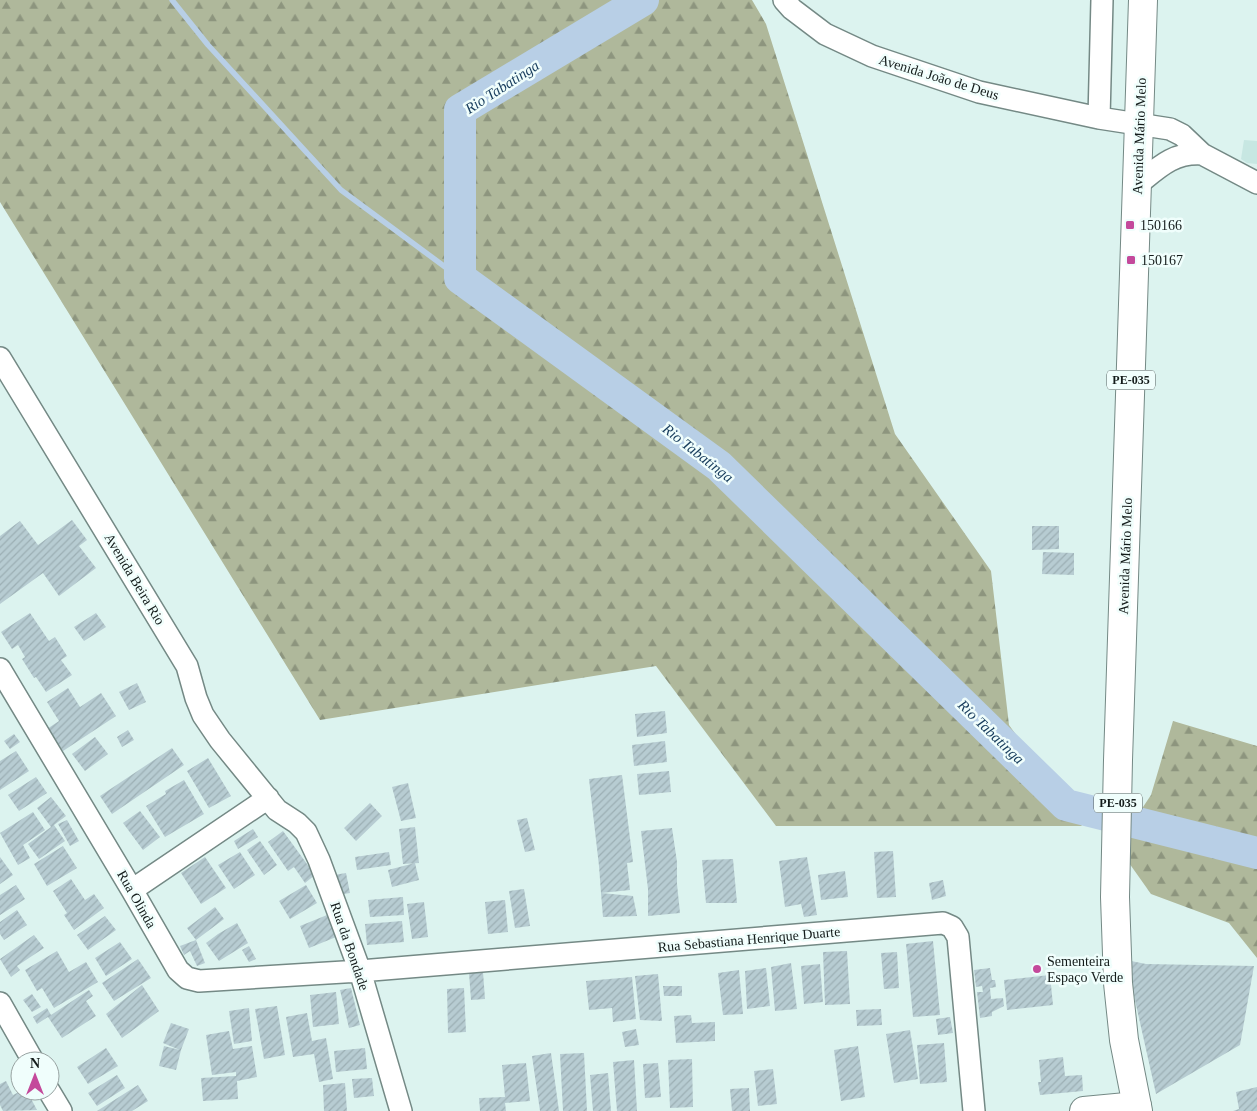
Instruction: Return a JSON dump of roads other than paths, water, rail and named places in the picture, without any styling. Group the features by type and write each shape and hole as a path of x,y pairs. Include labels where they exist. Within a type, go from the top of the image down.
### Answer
{"main road":[{"name":"Avenida Mário Melo","path":"1137,1108 1124,1040 1118,984 1115,897 1143,0"},
{"path":"1084,1111 1137,1108"}],"street":[{"name":"Avenida João de Deus","path":"784,0 792,9 825,34 872,56 979,92 1099,118 1170,129 1182,135 1202,154 1257,183"},
{"path":"1099,118 1102,0"},
{"path":"1137,184 1176,157 1187,153 1202,154"},
{"name":"Avenida Beira Rio","path":"0,358 187,666 203,715 220,740 268,798"},
{"name":"Rua Olinda","path":"2,678 132,890 178,970 186,978 199,981 360,971"},
{"path":"132,890 268,798"},
{"name":"Rua da Bondade","path":"268,798 278,810 297,823 306,832 319,860 360,971 401,1111"},
{"name":"Rua Sebastiana Henrique Duarte","path":"360,971 943,923 952,927 958,937 974,1111"},
{"path":"0,1003 27,1051"}],"waterway":[{"path":"172,0 208,45 341,190 460,278"},
{"name":"Rio Tabatinga","path":"643,0 460,110 460,278 719,466 1066,805 1257,853"}],"place":[{"name":"150166","path":"1130,225"},
{"name":"150167","path":"1131,260"},
{"name":"Sementeira Espaço Verde","path":"1037,969"}]}
